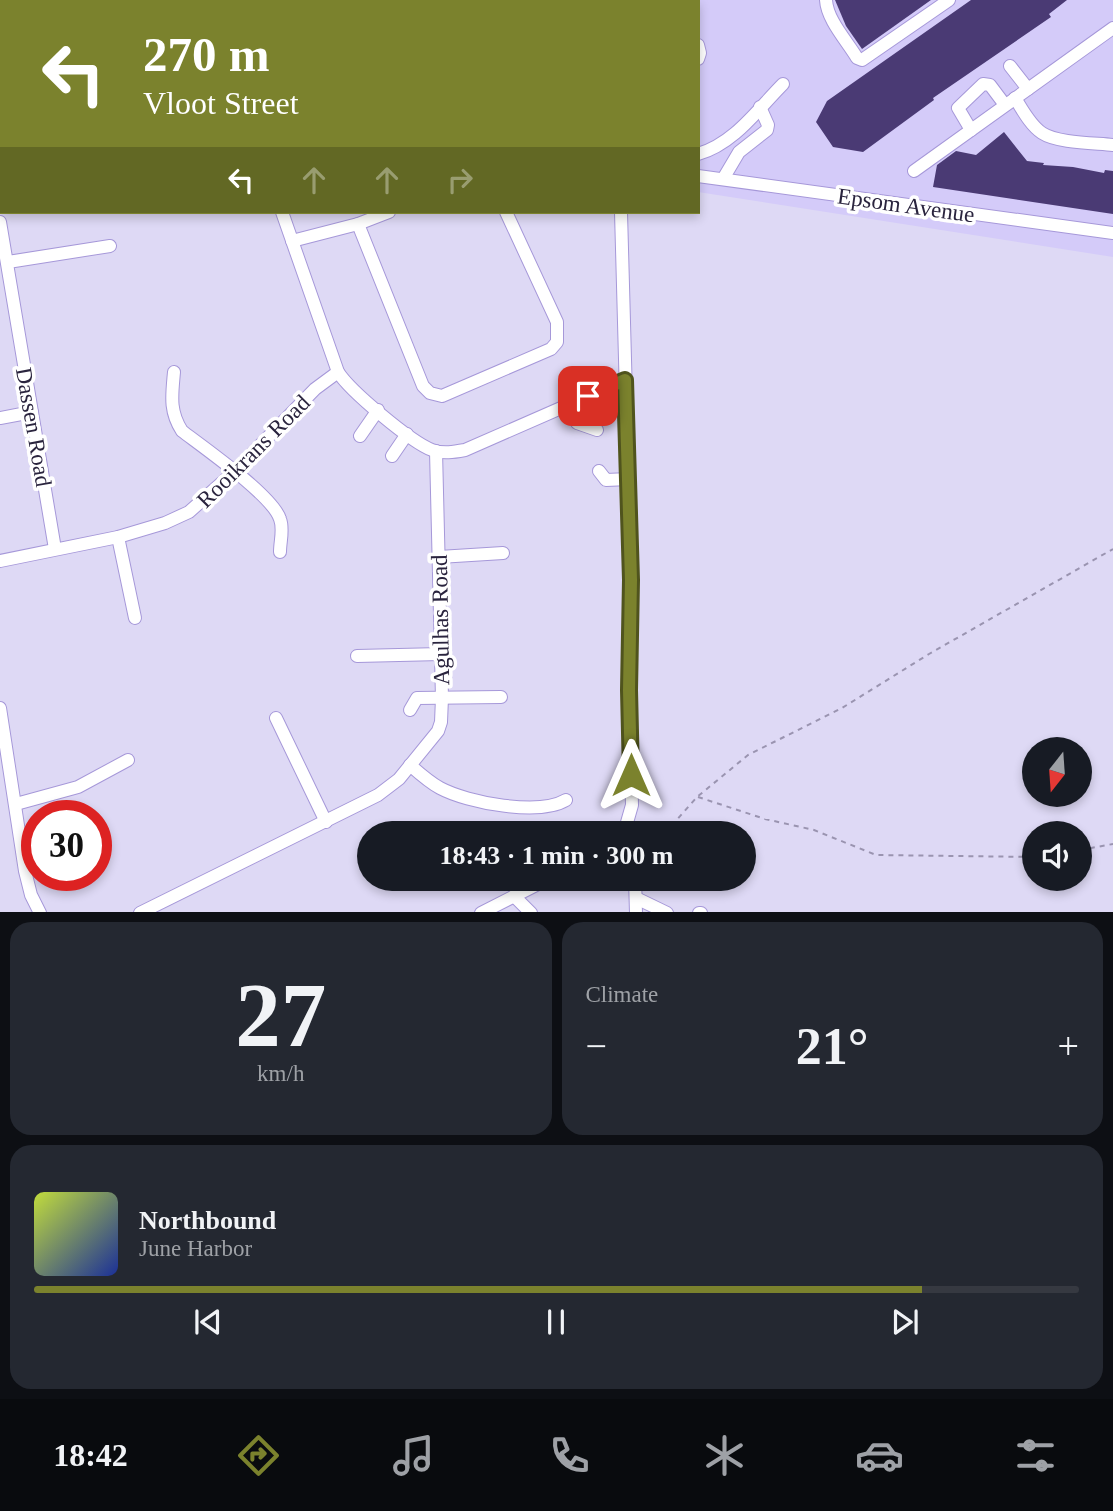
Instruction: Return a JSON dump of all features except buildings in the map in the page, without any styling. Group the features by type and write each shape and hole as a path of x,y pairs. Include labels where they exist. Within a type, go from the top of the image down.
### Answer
{"street":[{"path":"826,0 826,6 835,23 862,60 949,0"},
{"path":"914,171 1113,28"},
{"path":"1010,66 1028,89"},
{"path":"700,153 725,142 783,84"},
{"path":"971,130 958,108 983,84 990,85 1010,101 1044,134 1113,145"},
{"path":"723,178 734,157 767,131 768,125 760,107"},
{"name":"Epsom Avenue","path":"700,176 1113,233"},
{"path":"283,214 338,372 346,384 407,434 436,451 465,450 625,380"},
{"path":"292,241 358,224 385,214"},
{"path":"358,224 423,386 430,393 442,396 551,349 557,342 557,322 507,214"},
{"path":"621,214 629,479 632,805 627,821"},
{"name":"Dassen Road","path":"0,222 8,262 6,305 32,412 55,549"},
{"path":"8,262 110,246"},
{"path":"174,372 172,414 176,423 182,431 235,471 276,509 282,526 279,552"},
{"name":"Rooikrans Road","path":"0,561 118,537 165,523 189,512 235,471 315,389 338,372"},
{"path":"569,403 577,423 597,430"},
{"path":"360,436 378,410"},
{"path":"0,418 32,412"},
{"path":"392,456 407,434"},
{"name":"Agulhas Road","path":"140,912 386,791 438,731 442,698 436,451"},
{"path":"599,471 606,480 629,479"},
{"path":"118,537 135,618"},
{"path":"439,557 503,554"},
{"path":"357,656 441,654"},
{"path":"410,710 417,698 501,697"},
{"path":"0,708 27,883 40,912"},
{"path":"276,718 326,822"},
{"path":"16,804 78,786 128,760"},
{"path":"410,765 440,788 472,801 539,808 553,807 566,800"},
{"path":"486,912 524,891"},
{"path":"636,891 636,912"},
{"path":"514,896 531,912"},
{"path":"636,898 667,912"}],"path":[{"path":"676,821 697,797 748,755 842,708 929,654 1113,549"},
{"path":"697,797 753,816 814,830 876,855 1022,857"},
{"path":"1092,848 1113,844"}],"shaded area":[{"path":"700,0 1113,0 1113,257 700,192"}],"route":[{"path":"588,396 625,380 631,580 631,775"}]}
